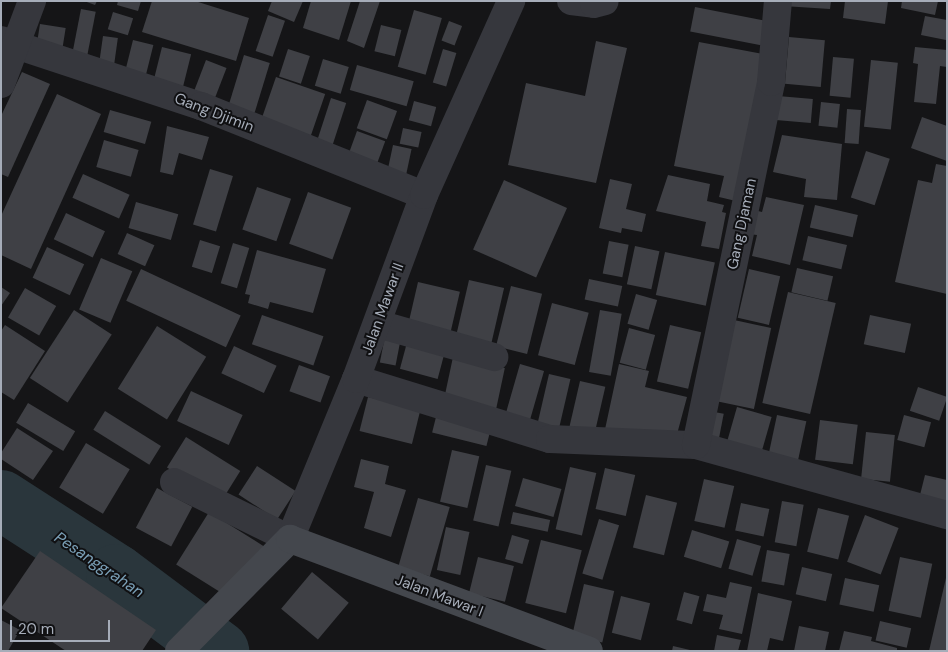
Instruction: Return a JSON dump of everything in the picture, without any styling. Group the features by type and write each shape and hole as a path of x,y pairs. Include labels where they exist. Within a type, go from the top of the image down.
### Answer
{"street":[{"path":"1,84 9,42 32,1"},
{"name":"Jalan Mawar II","path":"179,651 290,539 378,324 424,195 510,1"},
{"path":"571,1 605,1"},
{"name":"Gang Djaman","path":"696,445 771,82 778,1"},
{"name":"Gang Djimin","path":"9,42 200,106 424,195"},
{"path":"378,324 494,357"},
{"path":"356,379 550,439 696,445 947,515"},
{"path":"174,482 290,539"},
{"name":"Jalan Mawar I","path":"290,539 589,651"}],"building":[{"path":"84,1 97,1 95,5"},
{"path":"118,1 141,1 138,11 117,5"},
{"path":"152,1 195,1 249,18 236,61 142,32"},
{"path":"272,1 303,1 294,22 268,11"},
{"path":"311,1 351,1 339,40 303,28"},
{"path":"360,1 380,1 364,48 347,41"},
{"path":"783,1 831,1 830,9 783,6"},
{"path":"845,1 888,1 885,24 843,18"},
{"path":"902,1 938,1 935,15 901,8"},
{"path":"695,7 766,21 761,45 690,32"},
{"path":"81,9 96,12 86,63 71,60"},
{"path":"414,10 442,18 426,75 398,67"},
{"path":"113,12 133,18 128,35 108,29"},
{"path":"268,15 285,21 273,57 256,51"},
{"path":"925,16 947,20 946,40 921,35"},
{"path":"449,21 462,26 455,46 441,41"},
{"path":"40,24 66,28 62,51 36,47"},
{"path":"381,25 401,30 395,56 374,51"},
{"path":"103,36 118,38 113,70 99,68"},
{"path":"789,37 825,40 821,87 785,84"},
{"path":"133,40 153,45 145,78 125,73"},
{"path":"596,41 627,48 596,183 508,165 526,83 585,96"},
{"path":"699,42 763,54 736,201 719,197 724,176 674,166"},
{"path":"162,47 191,54 182,92 153,85"},
{"path":"915,47 947,50 947,67 940,66 936,104 914,102 918,64 913,63"},
{"path":"288,49 310,56 301,84 279,77"},
{"path":"443,49 456,53 446,87 433,82"},
{"path":"244,55 270,63 253,119 227,111"},
{"path":"833,57 854,59 851,98 830,96"},
{"path":"323,59 349,67 341,94 315,86"},
{"path":"206,60 227,68 213,103 192,95"},
{"path":"871,60 898,63 891,129 864,127"},
{"path":"357,65 414,81 407,106 350,90"},
{"path":"22,72 50,84 8,177 1,174 1,116"},
{"path":"276,77 325,94 309,142 259,125"},
{"path":"57,94 101,114 31,269 1,255 1,216"},
{"path":"778,96 813,99 811,123 776,120"},
{"path":"331,98 346,103 332,148 316,143"},
{"path":"367,100 397,111 387,139 357,128"},
{"path":"414,101 436,107 431,126 409,120"},
{"path":"821,102 840,104 837,128 818,126"},
{"path":"847,109 861,110 859,144 845,143"},
{"path":"110,110 151,122 145,144 104,132"},
{"path":"922,117 947,126 947,161 911,148"},
{"path":"167,126 209,137 202,160 179,153 173,175 160,172"},
{"path":"403,128 422,132 418,148 400,144"},
{"path":"357,131 385,141 374,171 346,161"},
{"path":"782,135 842,144 837,200 804,197 806,179 773,172"},
{"path":"104,140 139,150 131,177 96,167"},
{"path":"393,145 412,149 405,180 386,176"},
{"path":"866,151 890,159 875,205 851,198"},
{"path":"936,164 947,166 947,294 895,282 918,180 932,183"},
{"path":"210,169 233,176 216,231 193,224"},
{"path":"83,174 130,195 119,218 72,198"},
{"path":"668,175 710,184 707,201 724,205 722,212 726,213 719,249 701,246 706,222 656,211"},
{"path":"610,179 632,184 626,209 646,214 642,232 622,228 621,233 599,228"},
{"path":"504,180 567,208 536,277 473,249"},
{"path":"257,187 291,199 276,241 242,230"},
{"path":"308,192 351,208 332,259 289,244"},
{"path":"766,197 804,205 790,265 752,256 757,235 749,234 754,210 762,212"},
{"path":"136,202 178,214 171,240 129,228"},
{"path":"815,205 858,215 853,237 810,227"},
{"path":"66,213 105,231 93,257 54,239"},
{"path":"127,233 154,245 145,266 118,254"},
{"path":"808,236 847,245 841,269 802,260"},
{"path":"200,240 220,246 212,273 192,267"},
{"path":"609,241 629,245 622,277 603,273"},
{"path":"233,243 249,248 237,288 221,283"},
{"path":"635,246 659,251 651,289 627,284"},
{"path":"47,247 84,264 70,295 33,278"},
{"path":"257,250 326,269 313,313 270,302 268,309 248,303 250,295 245,294"},
{"path":"665,252 715,263 706,306 656,295"},
{"path":"101,258 132,271 110,323 79,310"},
{"path":"797,268 833,276 827,301 791,292"},
{"path":"141,269 241,315 226,347 126,301"},
{"path":"749,269 780,276 769,325 738,318"},
{"path":"589,279 622,286 618,307 585,300"},
{"path":"469,280 504,288 489,353 454,345"},
{"path":"418,282 460,292 449,339 407,330"},
{"path":"511,286 542,294 527,354 496,346"},
{"path":"1,287 10,293 1,306"},
{"path":"25,288 56,306 39,335 8,317"},
{"path":"788,292 836,303 810,414 762,403"},
{"path":"636,294 657,300 649,330 627,324"},
{"path":"552,303 589,313 575,365 538,355"},
{"path":"74,310 112,335 68,402 30,378"},
{"path":"600,310 622,314 611,376 589,372"},
{"path":"262,315 323,336 313,365 252,344"},
{"path":"870,315 911,324 905,353 864,344"},
{"path":"734,320 771,328 754,409 717,401"},
{"path":"5,325 45,351 14,400 1,392 1,331"},
{"path":"670,325 701,332 688,389 657,382"},
{"path":"157,326 206,357 167,419 118,389"},
{"path":"629,328 655,335 646,370 620,363"},
{"path":"409,335 447,345 438,379 400,369"},
{"path":"385,336 401,339 396,366 380,363"},
{"path":"234,346 277,366 264,393 221,373"},
{"path":"453,357 505,368 496,409 444,398"},
{"path":"520,364 544,371 528,427 504,420"},
{"path":"619,364 649,371 645,387 687,397 676,438 604,434"},
{"path":"299,365 330,376 320,403 289,391"},
{"path":"549,374 570,379 558,434 536,429"},
{"path":"580,381 605,387 594,438 568,432"},
{"path":"918,387 947,397 939,421 910,411"},
{"path":"191,391 243,415 229,445 177,421"},
{"path":"368,397 420,410 412,444 360,431"},
{"path":"28,403 75,431 63,451 16,423"},
{"path":"737,407 772,417 761,455 726,445"},
{"path":"105,411 161,446 149,465 93,430"},
{"path":"709,411 724,414 718,445 703,442"},
{"path":"777,415 806,421 797,463 768,457"},
{"path":"904,415 931,422 924,447 897,440"},
{"path":"436,417 490,431 486,446 432,433"},
{"path":"820,420 858,425 853,464 815,460"},
{"path":"17,428 53,451 33,480 1,459 1,453"},
{"path":"866,432 895,435 890,482 861,479"},
{"path":"186,437 240,471 221,501 167,468"},
{"path":"86,443 130,469 103,514 59,488"},
{"path":"452,450 479,456 467,508 440,502"},
{"path":"361,459 389,466 385,484 406,490 391,537 364,528 374,492 354,487"},
{"path":"486,465 511,471 499,526 473,521"},
{"path":"257,466 296,491 277,520 238,495"},
{"path":"570,467 596,473 582,535 556,529"},
{"path":"605,468 635,475 626,516 596,509"},
{"path":"925,475 947,480 947,506 919,499"},
{"path":"523,478 561,489 553,517 515,506"},
{"path":"704,479 734,486 725,528 694,521"},
{"path":"157,488 192,507 171,547 136,528"},
{"path":"646,495 677,503 664,555 633,547"},
{"path":"418,498 450,507 430,576 398,567"},
{"path":"782,501 804,505 796,546 775,542"},
{"path":"741,503 769,509 764,536 735,530"},
{"path":"818,508 849,516 838,559 807,552"},
{"path":"209,512 264,546 231,599 176,565"},
{"path":"513,512 550,520 548,532 511,524"},
{"path":"865,515 899,528 881,575 847,562"},
{"path":"599,519 619,525 602,580 582,574"},
{"path":"446,527 469,532 460,575 437,570"},
{"path":"692,530 729,541 721,568 684,557"},
{"path":"512,535 529,540 522,564 505,559"},
{"path":"737,539 761,546 752,576 728,569"},
{"path":"541,540 582,550 566,613 525,603"},
{"path":"767,550 790,554 784,586 761,582"},
{"path":"40,551 156,630 142,651 66,651 1,608"},
{"path":"478,557 514,566 505,602 469,593"},
{"path":"900,557 932,564 921,618 889,611"},
{"path":"802,567 832,574 826,601 796,594"},
{"path":"312,572 349,603 318,640 281,609"},
{"path":"845,578 879,585 874,612 839,604"},
{"path":"946,578 947,651 929,651"},
{"path":"730,582 752,587 742,634 719,629 723,615 703,611 707,594 726,598"},
{"path":"584,584 614,591 602,643 572,636"},
{"path":"684,592 699,596 692,624 676,620"},
{"path":"758,593 792,601 783,641 770,638 767,651 747,651"},
{"path":"621,596 650,603 641,640 612,633"},
{"path":"1,620 20,630 8,651 1,651"},
{"path":"880,621 911,628 907,648 876,640"},
{"path":"799,626 829,632 825,651 794,651"},
{"path":"844,631 872,637 871,641 897,648 897,651 839,651"},
{"path":"717,635 741,640 738,651 714,651"},
{"path":"673,646 690,650 690,651 672,651"}],"waterway":[{"name":"Pesanggrahan","path":"1,500 116,574 219,651"}]}
